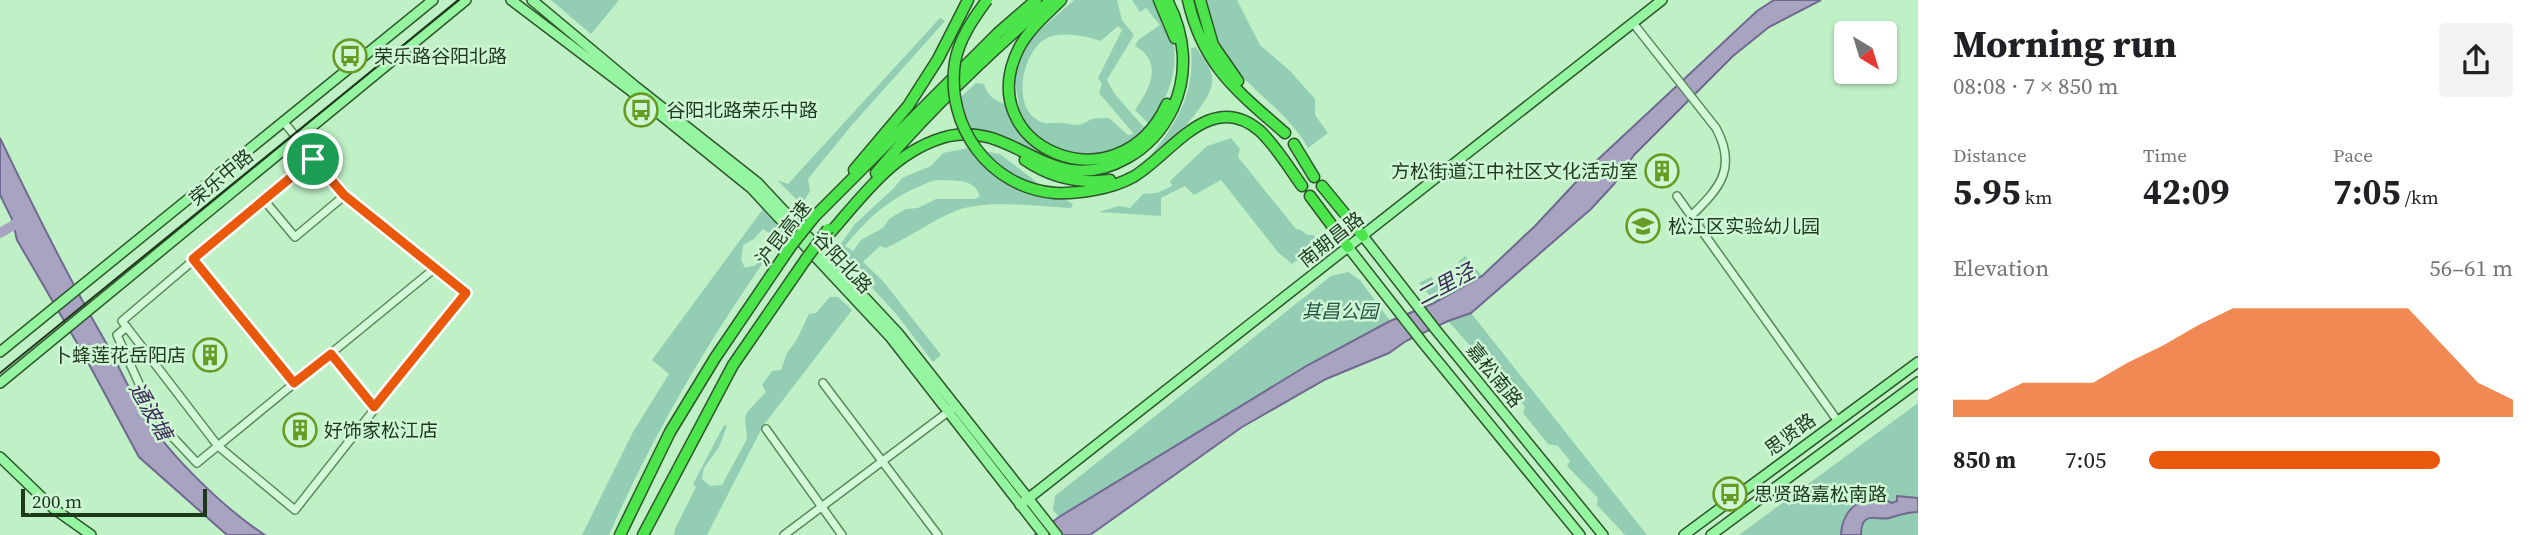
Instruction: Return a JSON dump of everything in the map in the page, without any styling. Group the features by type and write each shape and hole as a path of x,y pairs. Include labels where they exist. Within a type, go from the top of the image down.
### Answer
{"highway":[{"path":"815,216 908,106 938,59 968,0"},
{"path":"987,0 968,28 956,61 954,84 959,116 971,144 999,173 1027,188 1055,193 1094,189 1141,172 1199,124 1224,118 1238,120 1260,131 1302,186"},
{"name":"沪昆高速","path":"620,535 670,432 715,358 791,246 815,216 998,33 1035,0"},
{"name":"沪昆高速","path":"643,535 733,365 807,260 904,140 1004,40 1051,0"},
{"path":"1061,0 1032,30 1020,47 1014,61 1009,89 1016,116 1031,138 1052,153 1078,161 1106,158 1129,148 1149,132 1164,110 1173,88 1177,60 1174,32 1158,0"},
{"path":"830,231 886,170 932,141 972,134 991,137 1045,164 1077,171 1109,167 1144,146 1170,114 1180,89 1184,61 1180,30 1167,0"},
{"path":"1188,0 1195,27 1205,50 1215,64 1241,94 1285,133 1245,91 1222,60 1207,28 1200,0"},
{"path":"1006,144 1034,166 1059,178 1107,180 1141,172"},
{"path":"1294,144 1314,177"},
{"path":"1322,186 1363,236"},
{"path":"1310,196 1348,247"}],"main road":[{"name":"荣乐中路","path":"0,352 433,0"},
{"name":"荣乐中路","path":"0,383 466,0"},
{"name":"谷阳北路","path":"511,0 737,175 881,327 1057,535"},
{"name":"谷阳北路","path":"532,0 758,183 888,322 1041,531"},
{"name":"南期昌路","path":"1020,505 1662,0"},
{"name":"嘉松南路","path":"1363,236 1603,535"},
{"name":"嘉松南路","path":"1348,247 1580,535"},
{"name":"思贤路","path":"1684,535 1918,362"},
{"name":"思贤路","path":"1711,535 1918,382"},
{"path":"0,457 53,508 92,535"}],"street":[{"path":"1633,23 1695,101 1724,143 1727,165 1722,181 1692,215"},
{"path":"283,121 344,195 466,293 295,510 218,446 122,321 313,159"},
{"path":"264,200 295,237 344,195"},
{"path":"1678,196 1837,420"},
{"path":"193,259 294,383"},
{"path":"127,327 117,335 141,388 166,430 197,463 434,269"},
{"path":"331,354 374,407"},
{"path":"823,383 938,535"},
{"path":"784,535 952,409"},
{"path":"766,429 842,535"}],"green space":[{"path":"551,0 619,0 591,34"},
{"path":"1074,0 1117,0 1122,20 1134,35 1107,80 1114,93 1147,131 1128,146 1096,157 1056,150 1032,133 1020,114 1015,80 1018,58 1032,37","holes":["1118,26 1122,30 1098,78 1102,84 1099,93 1134,134 1128,135 1109,118 1092,119 1077,125 1045,123 1034,118 1023,96 1023,83 1030,56 1038,45 1047,38 1060,35 1101,41"]},
{"path":"1132,0 1155,0 1169,27 1174,48 1171,83 1150,125 1135,110 1149,85 1152,68 1144,52 1135,46 1138,40 1160,25 1146,8 1140,12"},
{"path":"1206,0 1237,0 1260,45 1290,71 1315,99 1315,115 1328,133 1308,148 1281,113 1238,72 1220,47"},
{"path":"940,18 945,21 851,126 808,179 810,191 804,201 807,210 777,180 788,184"},
{"path":"1196,47 1211,72 1212,86 1200,108 1154,159 1151,155 1183,106 1190,79 1191,48"},
{"path":"976,83 984,84 993,98 1008,105 1022,131 1037,147 1084,168 1075,169 1025,150 999,134 972,132 964,116 961,97"},
{"path":"1231,138 1240,149 1238,157 1296,229 1313,235 1321,243 1292,264 1278,252 1221,180 1194,195 1185,186 1161,198 1161,216 1099,212 1119,206 1130,208 1143,194 1157,193 1172,186 1170,181 1207,146"},
{"path":"968,148 1000,154 1043,187 1073,204 1071,208 995,204 965,208 944,216 886,248 880,246 863,262 883,281 941,355 933,362 897,315 837,249 855,224 902,178 931,166 943,153","holes":["935,180 967,183 972,185 980,196 975,199 936,199 918,208 906,209 890,218 883,228 861,240 853,251 845,246 885,206 907,192"]},
{"path":"767,208 789,230 784,239 780,240 763,229 754,239 743,245 741,260 745,268 756,265 762,251 769,254 724,322 662,426 609,535 582,535 633,432 669,374 652,360 763,209"},
{"path":"1465,256 1482,276 1435,302 1419,283 1431,277 1443,291 1468,276 1458,262"},
{"name":"其昌公园","path":"1348,272 1360,280 1390,321 1308,365 1059,517 1053,510 1055,496 1331,276"},
{"path":"830,297 838,297 852,310 763,426 707,535 674,535 696,487 693,484 724,425 727,426 719,447 704,468 702,479 710,486 722,485 747,439 745,417 766,392 762,385 772,371 781,370 787,353 809,314 816,313"},
{"path":"1471,313 1647,535 1625,535 1597,505 1598,498 1567,466 1570,461 1558,446 1548,444 1523,413 1525,407 1517,396 1505,394 1494,374 1490,373 1489,367 1448,321"},
{"path":"1918,403 1918,535 1739,535"}],"shaded area":[{"path":"1774,0 1821,0 1769,27 1733,56 1634,155 1614,184 1591,209 1471,313 1406,341 1389,353 1326,379 1242,427 1090,535 1035,535 1059,517 1308,365 1390,321 1432,304 1482,276 1535,226 1592,165 1757,11"},
{"path":"0,138 64,266 145,416 169,448 200,481 265,535 227,535 139,457 17,240 12,219 0,195"},
{"path":"1897,496 1918,498 1918,512 1885,519 1867,519 1861,535 1841,535 1846,516 1858,503 1874,498 1892,503 1897,501"}],"waterway":[{"path":"0,233 24,219"}],"tram line":[{"path":"0,373 459,0"}],"place":[{"name":"荣乐路谷阳北路","path":"350,56"},
{"name":"谷阳北路荣乐中路","path":"641,110"},
{"name":"方松街道江中社区文化活动室","path":"1662,171"},
{"name":"松江区实验幼儿园","path":"1643,226"},
{"name":"卜蜂莲花岳阳店","path":"210,355"},
{"name":"好饰家松江店","path":"300,430"},
{"name":"思贤路嘉松南路","path":"1730,494"}],"route":[{"path":"313,159 344,195 466,293 374,407 331,354 294,383 193,259 313,159"}],"water label":[{"name":"二里泾","path":"1445,284"},
{"name":"通波塘","path":"151,411"}]}
